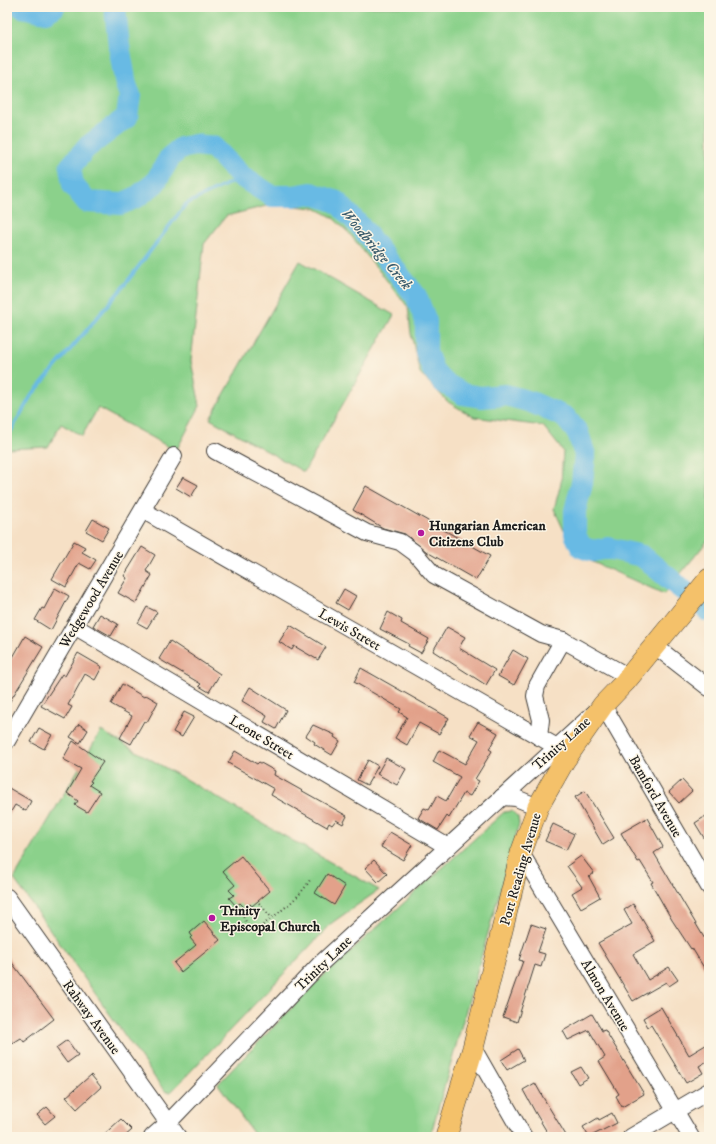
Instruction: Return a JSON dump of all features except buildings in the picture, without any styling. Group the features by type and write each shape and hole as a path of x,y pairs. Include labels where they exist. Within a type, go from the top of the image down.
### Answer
{"main road":[{"name":"Port Reading Avenue","path":"446,1137 473,1048 522,853 538,807 564,761 603,705 630,677 709,579"}],"street":[{"path":"215,452 367,533 400,542 415,553 434,575 541,634 563,640 630,677"},
{"name":"Wedgewood Avenue","path":"7,741 144,511 174,456"},
{"name":"Lewis Street","path":"144,511 557,747"},
{"name":"Leone Street","path":"76,627 448,847"},
{"path":"540,737 541,720 535,696 537,686 563,640"},
{"path":"655,646 709,688"},
{"name":"Trinity Lane","path":"152,1137 319,965 603,705"},
{"name":"Bamford Avenue","path":"603,705 709,887"},
{"path":"502,797 516,798 538,807"},
{"name":"Almon Avenue","path":"522,853 691,1137"},
{"name":"Rahway Avenue","path":"7,898 178,1137"},
{"path":"473,1048 524,1137"},
{"path":"631,1137 709,1091"}],"path":[{"path":"239,906 240,911 253,930 271,918 296,897 306,887 311,878"},
{"path":"259,903 271,918"},
{"path":"231,913 240,911"}],"green space":[{"path":"7,7 709,7 709,539 664,594 575,554 554,509 561,483 563,451 543,426 474,417 448,402 420,373 411,334 408,307 349,233 332,217 315,208 274,204 226,216 204,244 191,361 200,406 176,451 98,408 82,436 61,424 48,447 7,449"},
{"path":"300,261 394,315 304,472 210,419"},
{"path":"101,731 379,890 333,922 171,1092 166,1092 160,1085 14,879"},
{"path":"512,811 518,817 519,824 430,1137 256,1137 218,1084 321,978 504,812"}],"waterway":[{"name":"Woodbridge Creek","path":"22,7 46,12 54,7"},
{"name":"Woodbridge Creek","path":"115,7 119,46 126,85 130,95 127,117 86,148 70,167 73,185 87,202 121,204 137,197 155,183 170,157 181,148 195,145 213,147 242,177 272,196 293,196 311,193 337,202 361,227 416,296 426,321 426,352 433,370 443,382 463,394 481,397 506,395 531,402 565,417 578,433 585,455 582,483 575,511 575,534 581,547 593,551 608,548 642,556 683,590"},
{"path":"7,438 31,396 123,287 186,204 242,177"}],"place":[{"name":"Hungarian American Citizens Club","path":"421,533"},
{"name":"Trinity Episcopal Church","path":"212,918"}]}
